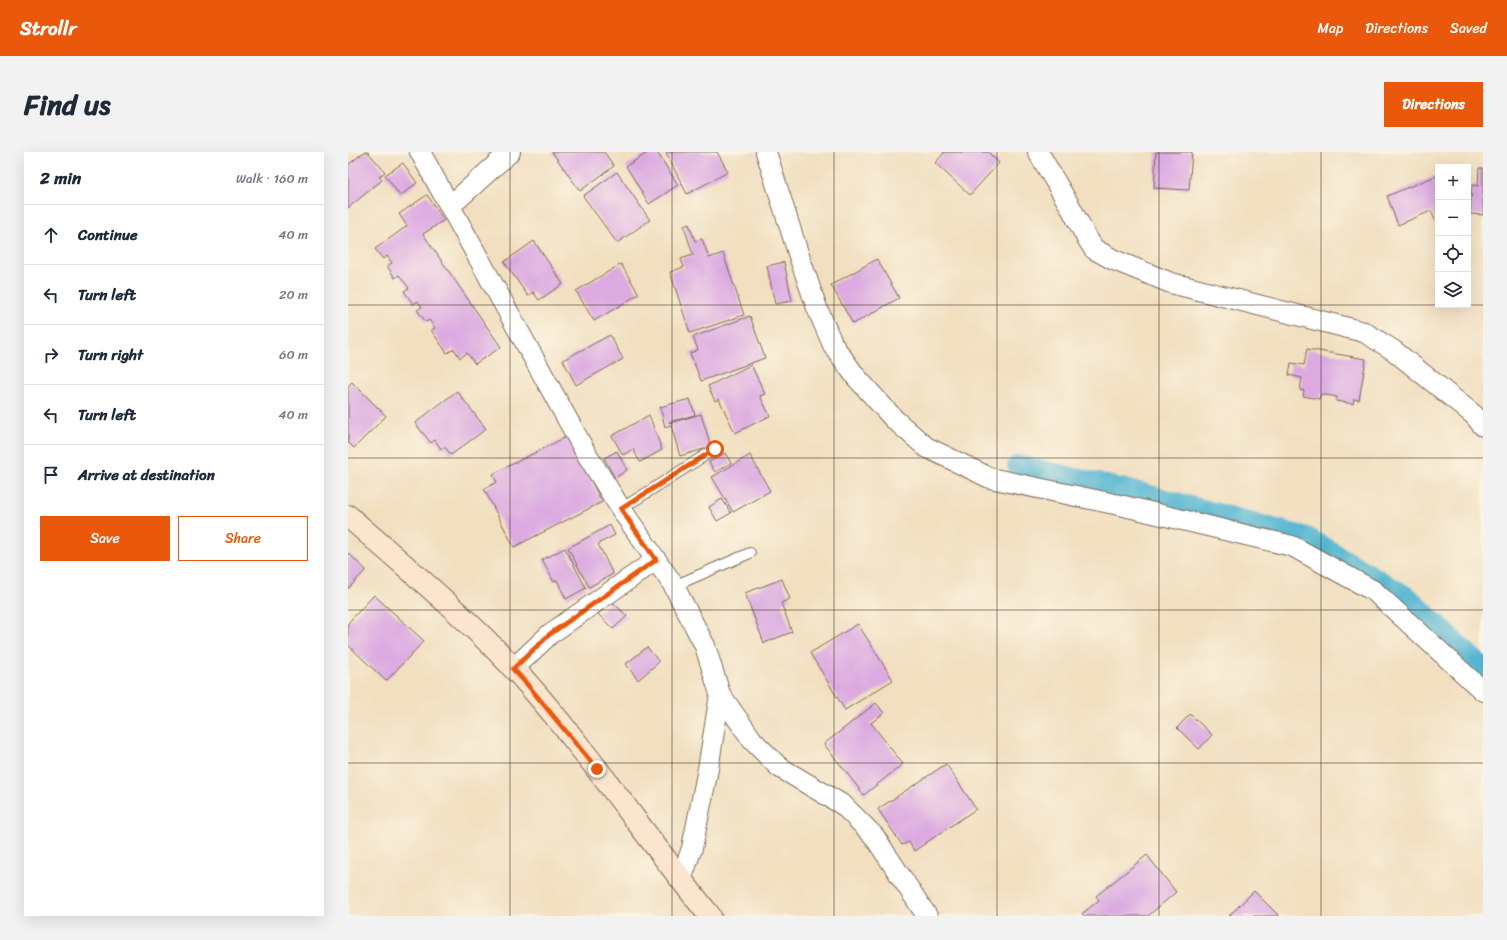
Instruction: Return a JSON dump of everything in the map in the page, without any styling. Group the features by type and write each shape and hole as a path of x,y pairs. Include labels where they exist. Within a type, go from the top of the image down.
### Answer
{"main road":[{"path":"348,516 467,621 526,683 597,769 710,916"}],"street":[{"path":"420,152 582,446 621,509 674,586 705,646 720,694 753,741 779,767 843,805 874,836 927,916"},
{"path":"450,206 510,152"},
{"path":"766,152 817,308 833,345 856,377 894,419 926,447 990,478 1124,506 1292,546 1374,591 1483,691"},
{"path":"1038,152 1071,208 1084,235 1094,248 1114,260 1171,283 1364,332 1393,350 1474,415 1483,426"},
{"path":"513,669 550,634 656,560"},
{"path":"681,880 692,848 708,769 720,694"}],"lane":[{"path":"621,509 715,449"},
{"path":"674,586 750,553"}],"building":[{"path":"364,152 368,152 385,172 379,177 382,180 348,208 348,165"},
{"path":"552,152 604,152 614,166 580,191"},
{"path":"649,152 657,152 678,185 649,204 626,166"},
{"path":"717,152 728,172 687,194 666,153"},
{"path":"943,152 988,152 999,163 970,195 935,163 944,153"},
{"path":"1156,152 1192,152 1189,190 1154,188"},
{"path":"403,163 417,183 400,196 385,175"},
{"path":"1479,168 1483,168 1483,215 1471,214 1472,185 1478,186"},
{"path":"617,172 650,220 617,243 583,196"},
{"path":"1435,176 1435,220 1431,211 1398,225 1387,196"},
{"path":"427,195 444,220 423,234 501,347 475,364 467,353 460,358 454,349 447,353 431,330 435,328 429,320 426,322 417,310 422,307 418,301 413,304 404,291 409,288 399,275 395,278 387,266 392,263 387,256 383,259 375,249 407,226 399,214"},
{"path":"689,224 695,241 702,239 709,258 723,253 744,315 690,333 670,272 684,267 681,259 693,255 684,226"},
{"path":"534,241 563,284 539,300 533,292 528,296 504,262"},
{"path":"877,259 899,298 853,324 831,285"},
{"path":"784,262 792,301 775,304 767,266"},
{"path":"621,264 639,294 594,321 576,291"},
{"path":"750,316 765,358 701,381 690,353 698,350 693,337"},
{"path":"610,335 623,359 576,385 563,360"},
{"path":"1307,349 1366,359 1359,400 1354,399 1353,404 1336,401 1337,397 1321,394 1319,399 1303,396 1304,391 1300,390 1302,378 1289,375 1291,363 1304,365"},
{"path":"751,365 765,394 760,396 770,416 735,433 719,399 715,401 708,386"},
{"path":"352,382 386,416 354,448 348,442 348,386"},
{"path":"457,391 486,429 451,455 445,447 441,449 435,440 431,443 415,423"},
{"path":"690,399 695,415 669,422 670,423 701,414 711,447 680,456 671,425 665,427 660,407"},
{"path":"649,415 662,450 640,462 633,449 623,455 612,436"},
{"path":"568,436 602,502 514,547 484,489 497,482 493,474"},
{"path":"617,451 627,470 615,478 604,458"},
{"path":"725,453 731,463 715,472 709,462"},
{"path":"750,455 770,491 733,512 712,477"},
{"path":"722,499 731,513 717,521 709,507"},
{"path":"610,525 615,535 598,544 613,574 589,587 568,548"},
{"path":"565,548 586,588 566,599 557,580 554,582 542,560"},
{"path":"348,553 366,570 348,589"},
{"path":"782,579 790,599 781,603 792,632 764,643 745,593"},
{"path":"374,595 424,641 386,681 348,645 348,623"},
{"path":"611,601 627,616 613,629 598,614"},
{"path":"858,624 893,680 845,710 810,653"},
{"path":"647,647 659,662 638,680 626,664"},
{"path":"876,703 884,713 871,723 903,764 864,795 824,744"},
{"path":"1190,714 1212,735 1199,749 1177,728"},
{"path":"946,764 976,809 914,851 909,842 902,845 878,809"},
{"path":"1147,855 1176,892 1148,916 1084,916 1082,914 1099,900 1096,896"},
{"path":"1254,891 1279,916 1229,916"}],"waterway":[{"path":"1018,466 1143,494 1307,538 1408,598 1483,669"}],"route":[{"path":"597,769 513,669 550,634 656,560 621,509 715,449"}]}
